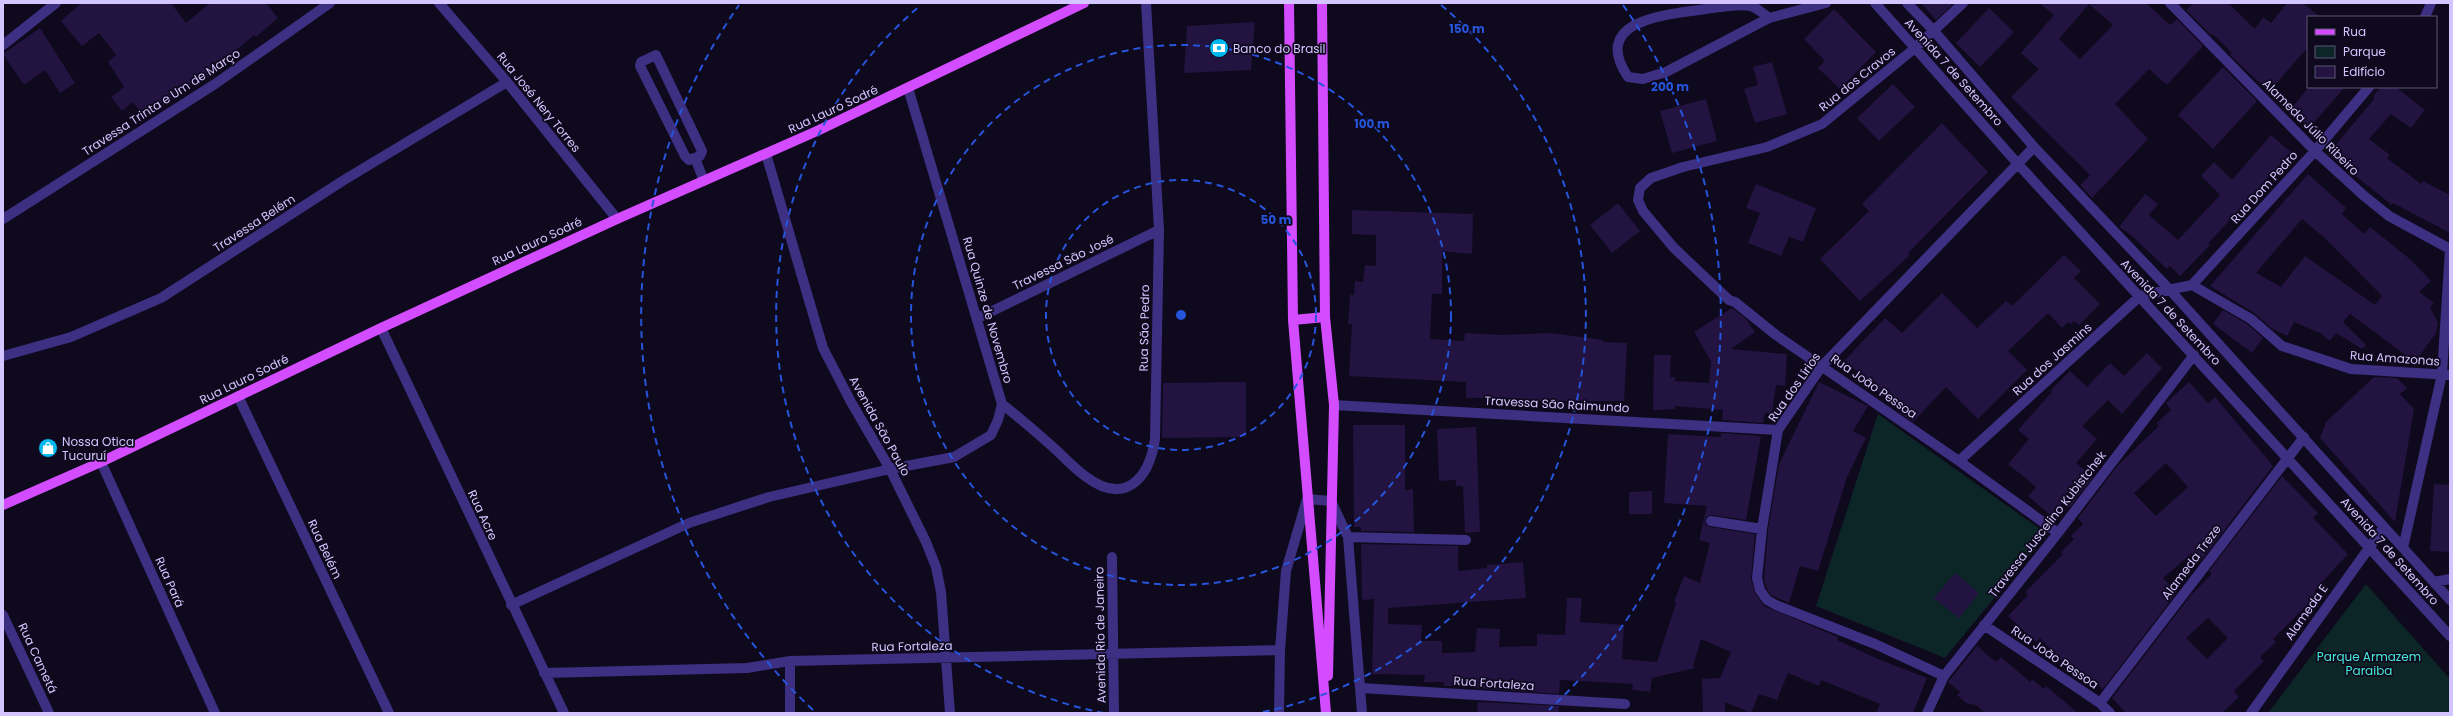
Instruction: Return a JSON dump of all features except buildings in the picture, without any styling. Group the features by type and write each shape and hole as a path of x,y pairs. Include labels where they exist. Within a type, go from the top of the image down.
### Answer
{"main road":[{"name":"Rua Lauro Sodré","path":"3,504 101,462 381,328 617,219 766,154 908,88 1084,3"},
{"path":"1288,3 1293,320 1307,499 1327,713"},
{"path":"1322,3 1326,317 1334,405 1327,713"},
{"path":"1293,320 1326,317"}],"street":[{"path":"3,45 56,3"},
{"name":"Travessa Trinta e Um de Março","path":"3,219 215,84 330,3"},
{"name":"Rua José Nery Torres","path":"439,3 506,82 617,219"},
{"name":"Rua São Pedro","path":"1002,404 1086,477 1108,488 1120,490 1130,487 1144,475 1152,459 1155,440 1159,230 1146,3"},
{"path":"1769,18 1751,6 1721,6 1644,20 1626,29 1617,45 1618,62 1628,77 1642,80 1666,72 1769,18 1826,3"},
{"name":"Avenida 7 de Setembro","path":"1875,3 2018,164 2450,636"},
{"path":"1907,3 1934,31 2034,147 2169,289 2450,600"},
{"name":"Rua dos Cravos","path":"1651,178 1683,168 1767,147 1822,124 1915,48 1963,3"},
{"name":"Alameda Júlio Ribeiro","path":"2170,3 2315,151 2389,216 2450,248"},
{"path":"2425,16 2430,3"},
{"path":"656,55 702,151 700,156 695,158 688,160 685,156 640,66 641,62 656,55"},
{"name":"Travessa Belém","path":"3,356 71,337 161,298 344,180 506,82"},
{"name":"Rua Quinze de Novembro","path":"908,88 978,318 1002,404"},
{"name":"Rua Dom Pedro","path":"2192,285 2315,151 2368,88"},
{"name":"Rua dos Lírios","path":"1944,676 1875,644 1767,600 1760,590 1757,578 1762,529 1778,430 1822,366 1962,224 2034,147"},
{"name":"Avenida São Paulo","path":"766,154 823,348 851,402 890,469 926,542 936,567 941,592 950,713"},
{"path":"695,158 704,181"},
{"name":"Rua João Pessoa","path":"1651,178 1640,188 1638,200 1643,211 1674,248 1729,300 1735,302 1776,335 1959,461 2058,533"},
{"name":"Travessa São José","path":"978,318 1159,230"},
{"path":"2403,548 2446,375 2450,248"},
{"path":"2169,289 2192,285"},
{"name":"Rua Amazonas","path":"2192,285 2251,319 2282,346 2351,370 2446,375"},
{"name":"Rua dos Jasmins","path":"1959,461 2140,296 2169,289"},
{"name":"Rua Acre","path":"381,328 511,605 564,713"},
{"name":"Travessa Juscelino Kubistchek","path":"1927,713 1944,676 2058,533 2194,356"},
{"name":"Rua Belém","path":"238,396 389,713"},
{"path":"511,605 689,523 769,497 890,469 954,457 991,434 998,420 1002,404"},
{"name":"Travessa São Raimundo","path":"1334,405 1778,430"},
{"name":"Alameda Treze","path":"2100,703 2287,457 2304,437"},
{"name":"Rua Pará","path":"101,462 215,713"},
{"path":"1279,713 1280,650 1286,571 1307,499 1331,501 1348,537 1362,713"},
{"path":"1711,520 1762,529"},
{"name":"Alameda E","path":"2251,713 2384,527"},
{"path":"1348,537 1466,540"},
{"name":"Avenida Rio de Janeiro","path":"1112,557 1112,656 1114,713"},
{"path":"2434,582 2450,579"},
{"name":"Rua Cametá","path":"3,615 49,713"},
{"name":"Rua João Pessoa","path":"1984,625 2100,703 2110,713"},
{"name":"Rua Fortaleza","path":"544,673 746,668 790,661 1112,656 1280,650"},
{"path":"790,661 790,713"},
{"name":"Rua Fortaleza","path":"1361,688 1625,704"}],"green space":[{"path":"1878,414 2047,534 1945,658 1816,606"},
{"name":"Parque Armazem Paraiba","path":"2366,584 2450,679 2450,713 2268,713"}],"place":[{"name":"Banco do Brasil","path":"1219,48"},
{"name":"Nossa Otica Tucuruí","path":"48,448"}]}
